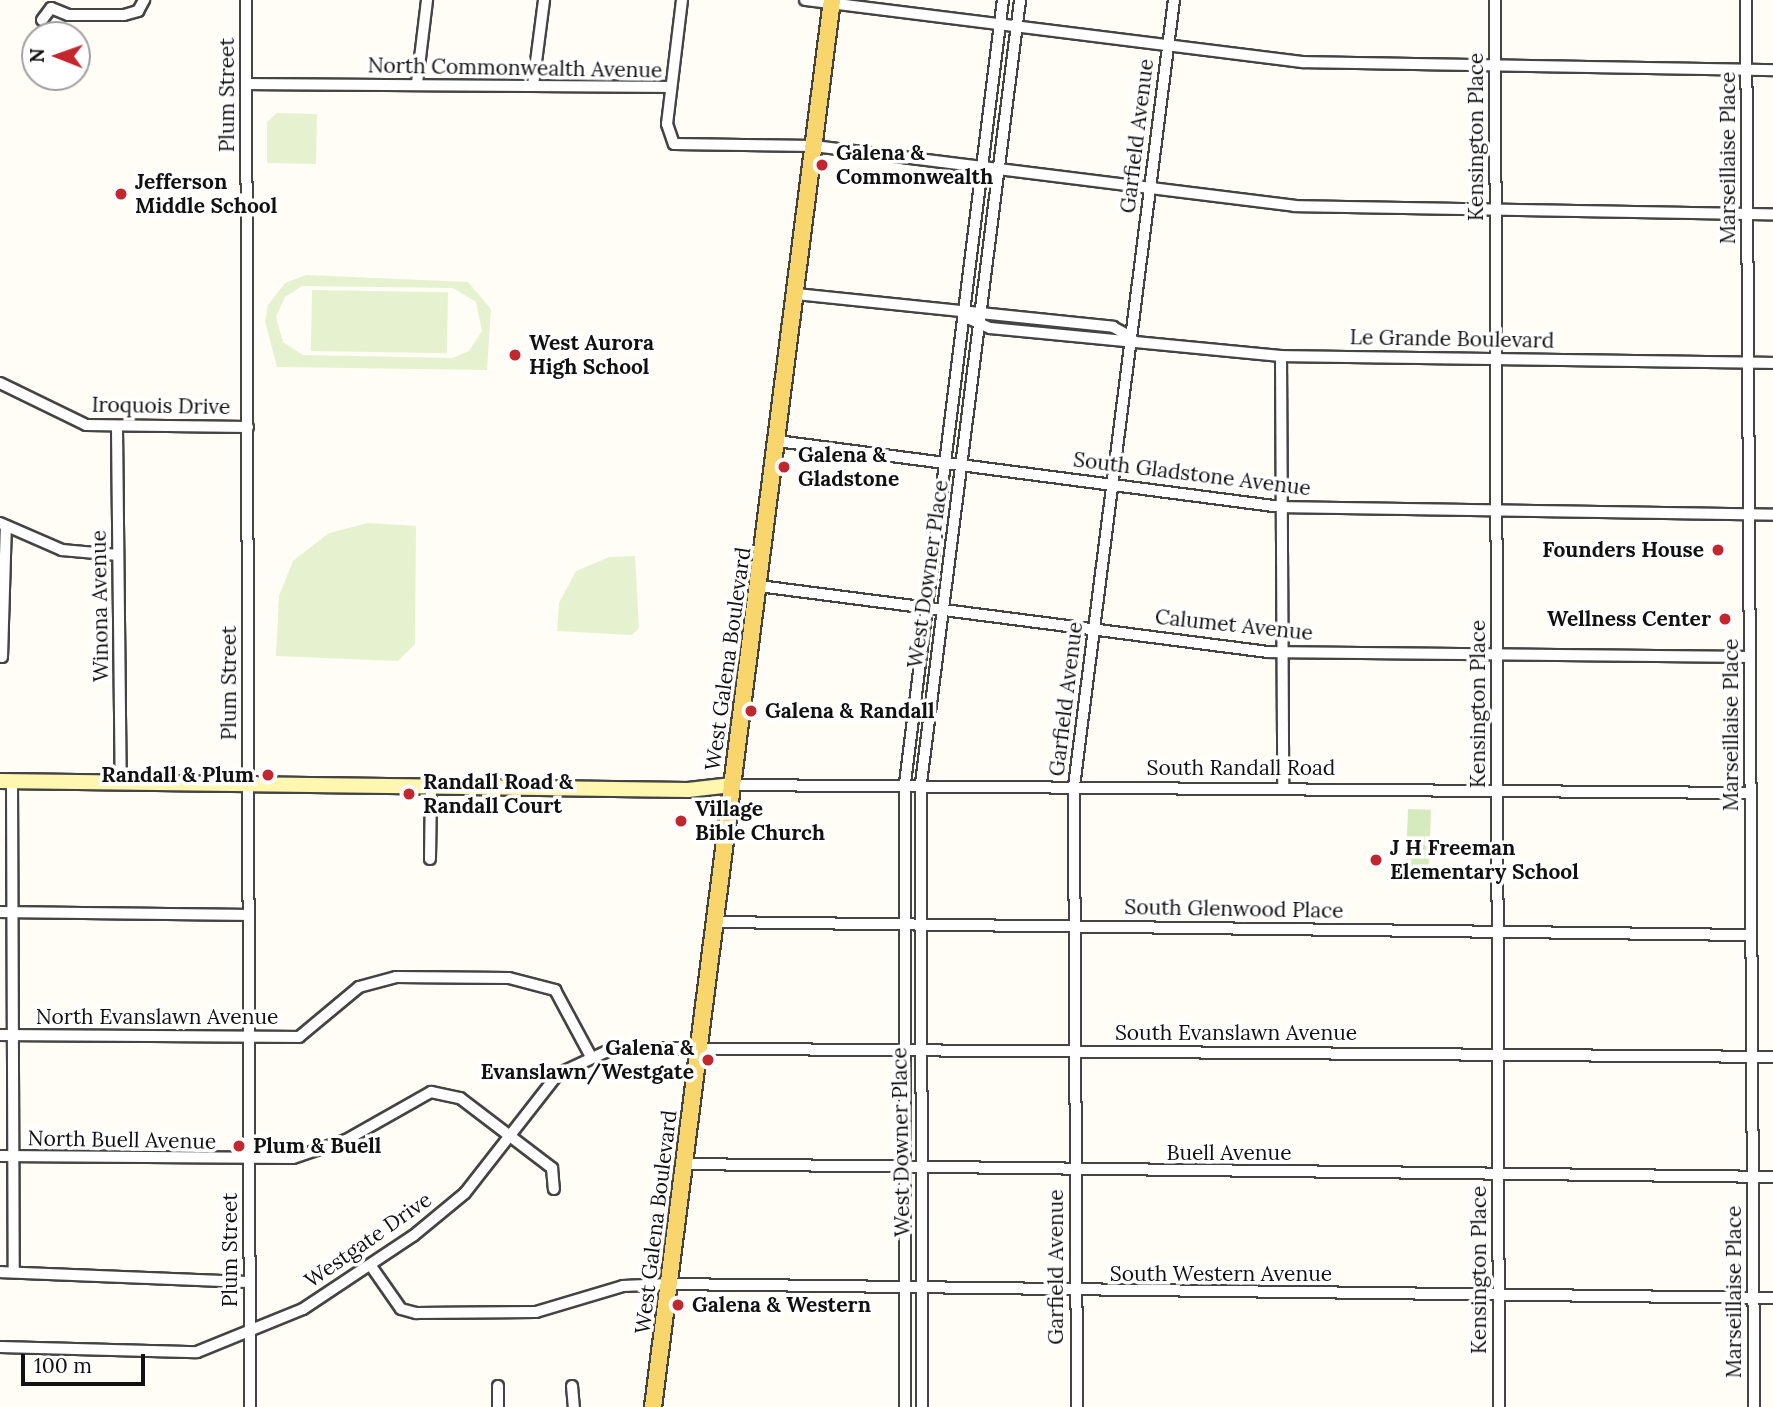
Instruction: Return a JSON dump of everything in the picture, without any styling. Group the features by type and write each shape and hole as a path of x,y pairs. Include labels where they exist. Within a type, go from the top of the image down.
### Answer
{"main road":[{"name":"West Galena Boulevard","path":"653,1407 832,2"},
{"path":"6,781 688,790 732,785"}],"street":[{"path":"42,20 50,4 68,15 130,15 144,0"},
{"name":"Plum Street","path":"246,0 250,1407"},
{"path":"417,83 427,0"},
{"path":"533,85 544,0"},
{"path":"671,87 682,0"},
{"path":"805,0 1303,62 1773,70"},
{"name":"West Downer Place","path":"905,1407 905,783 1003,0"},
{"name":"West Downer Place","path":"922,1407 919,1048 921,783 1020,0"},
{"name":"Garfield Avenue","path":"1076,1407 1074,786 1174,0"},
{"name":"Kensington Place","path":"1495,0 1499,1407"},
{"name":"Marseillaise Place","path":"1746,0 1754,1407"},
{"name":"North Commonwealth Avenue","path":"246,84 417,83 671,87 667,134 674,144 814,146"},
{"path":"814,146 1294,206 1773,214"},
{"name":"Le Grande Boulevard","path":"796,294 963,316 980,313 1113,327 1131,337 1281,356 1773,363"},
{"name":"Le Grande Boulevard","path":"963,316 979,325 1110,343 1131,337"},
{"path":"1281,356 1283,788"},
{"name":"Iroquois Drive","path":"0,383 72,421 117,428 248,428"},
{"name":"Winona Avenue","path":"117,428 121,782"},
{"name":"South Gladstone Avenue","path":"777,441 1281,507 1773,515"},
{"path":"2,657 3,525 62,550 118,555"},
{"name":"Calumet Avenue","path":"759,586 1282,653 1498,652 1750,657"},
{"path":"6,781 15,1035 14,1272"},
{"name":"South Randall Road","path":"732,785 921,783 1751,793"},
{"path":"430,859 431,787"},
{"path":"0,912 248,915"},
{"name":"South Glenwood Place","path":"715,922 1751,934"},
{"name":"North Evanslawn Avenue","path":"0,1035 247,1040 299,1037 359,987 396,977 509,978 555,990 590,1055"},
{"name":"South Evanslawn Avenue","path":"699,1045 1773,1057"},
{"name":"Westgate Drive","path":"0,1347 181,1353 251,1334 371,1266 465,1193 558,1074 590,1055 614,1048 699,1045"},
{"name":"North Buell Avenue","path":"0,1156 249,1162 293,1158 346,1140 431,1092 460,1098 552,1168 554,1189"},
{"name":"Buell Avenue","path":"684,1164 1075,1171 1773,1177"},
{"name":"South Western Avenue","path":"371,1266 401,1309 416,1313 536,1312 623,1286 669,1284 1076,1292 1773,1298"},
{"path":"0,1272 249,1282"},
{"path":"498,1386 498,1407"},
{"path":"572,1386 575,1407"}],"green space":[{"path":"277,113 317,114 316,164 267,163 267,122"},
{"path":"306,275 468,282 491,309 487,370 277,367 265,321 268,305 285,283","holes":["302,286 453,288 476,302 482,331 469,351 453,358 303,355 283,342 276,317 285,297"]},
{"path":"312,290 448,292 447,353 311,351"},
{"path":"368,523 416,526 415,644 398,661 276,656 279,596 293,561 329,533"},
{"path":"635,556 639,628 632,635 557,631 559,603 576,571 609,557"},
{"path":"1408,809 1431,810 1429,877 1406,876"}],"place":[{"name":"Galena & Commonwealth","path":"822,165"},
{"name":"Jefferson Middle School","path":"121,194"},
{"name":"West Aurora High School","path":"515,355"},
{"name":"Galena & Gladstone","path":"784,467"},
{"name":"Founders House","path":"1718,550"},
{"name":"Wellness Center","path":"1725,619"},
{"name":"Galena & Randall","path":"751,711"},
{"name":"Randall & Plum","path":"268,775"},
{"name":"Randall Road & Randall Court","path":"409,794"},
{"name":"Village Bible Church","path":"681,821"},
{"name":"J H Freeman Elementary School","path":"1376,860"},
{"name":"Galena & Evanslawn/Westgate","path":"708,1060"},
{"name":"Plum & Buell","path":"239,1146"},
{"name":"Galena & Western","path":"678,1305"}]}
